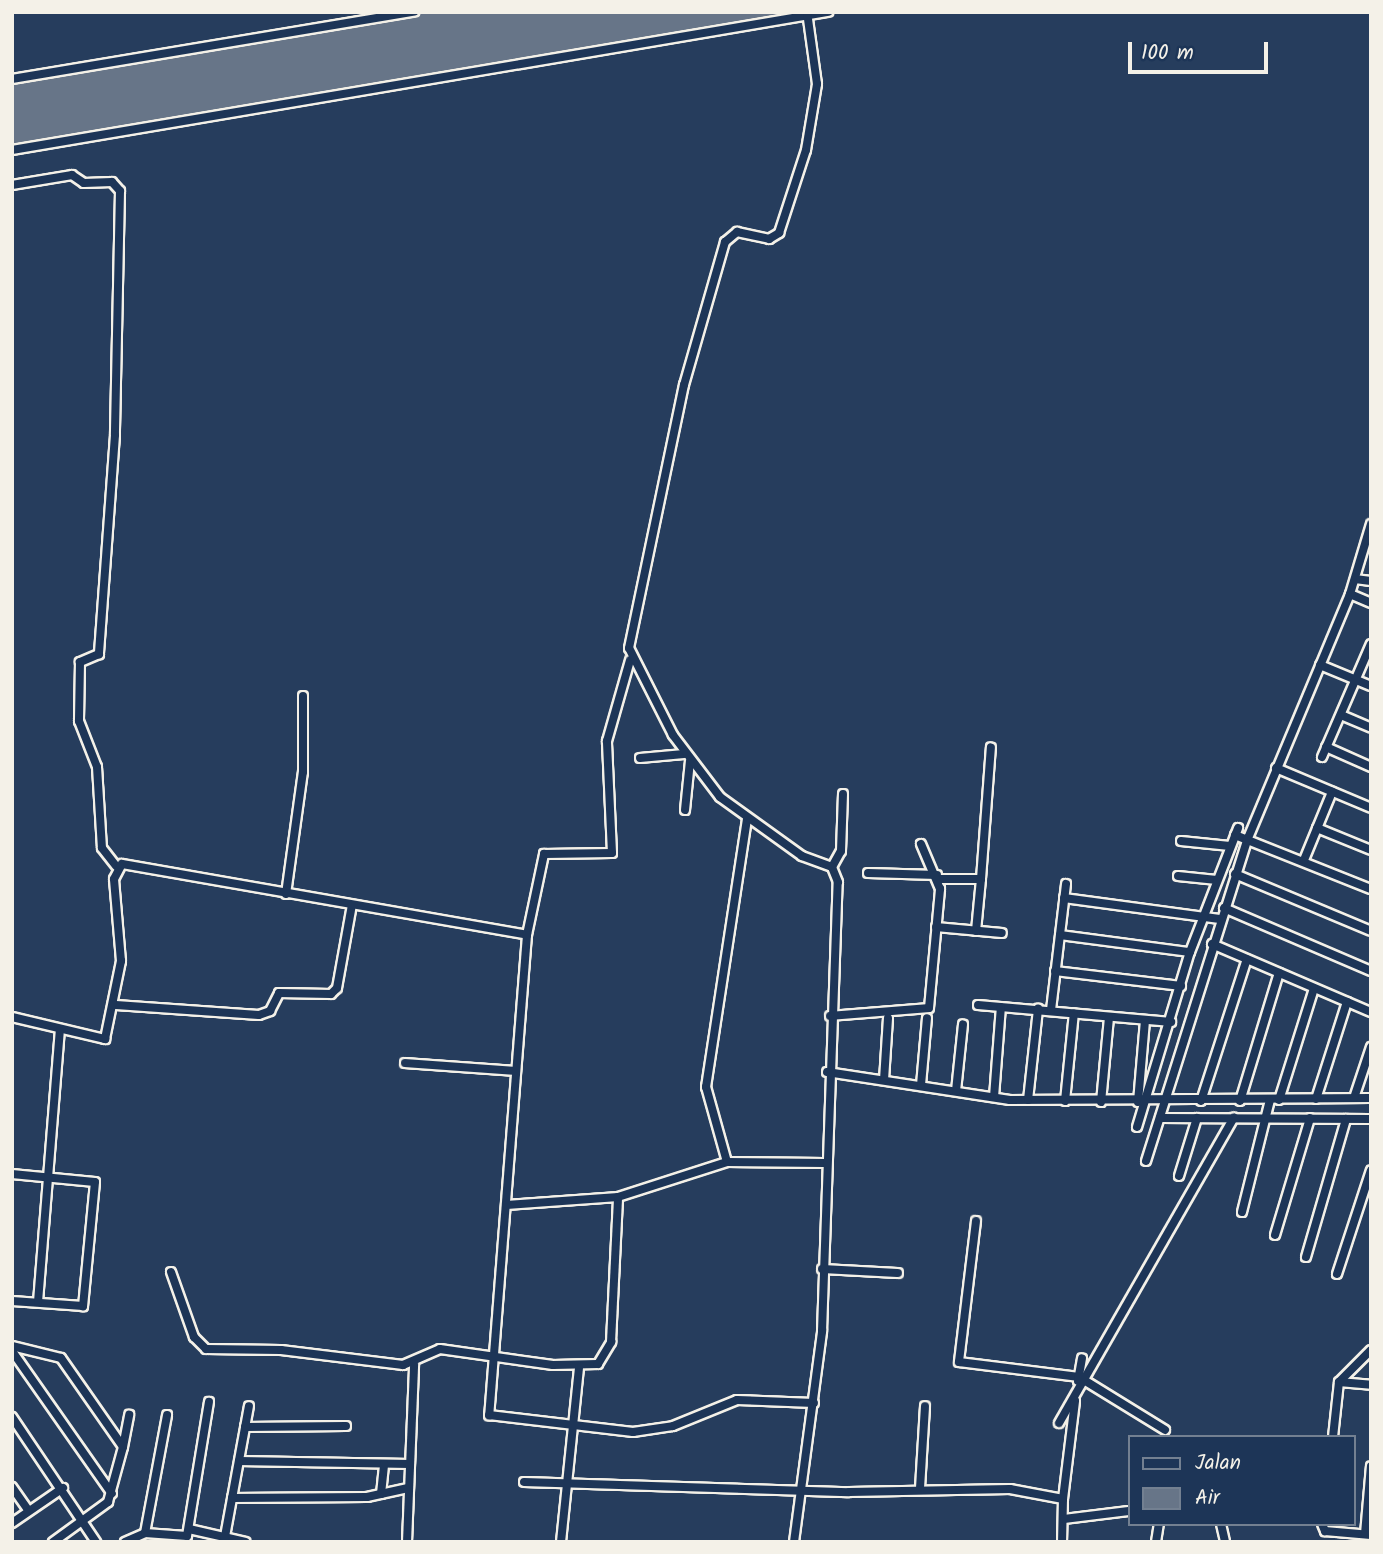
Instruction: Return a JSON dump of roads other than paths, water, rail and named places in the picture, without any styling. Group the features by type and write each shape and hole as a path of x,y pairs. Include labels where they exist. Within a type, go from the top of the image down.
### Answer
{"street":[{"path":"12,79 414,12"},
{"path":"12,150 807,13 828,12"},
{"path":"807,13 817,84 806,150 779,233 769,239 737,232 725,242 684,385 630,658 607,741 612,852 544,854 527,934 507,1205 490,1354 489,1415 633,1432 673,1426 737,1400 814,1403"},
{"path":"12,185 72,175 84,183 112,182 120,191 115,435 99,654 80,662 79,721 97,767 102,848 116,866 121,961 116,1005 105,1039 60,1031 12,1017"},
{"path":"1146,1161 1235,874 1276,768 1350,594 1368,544 1371,524"},
{"path":"1355,579 1371,581"},
{"path":"1350,594 1371,603"},
{"path":"1322,757 1371,644"},
{"path":"630,658 690,761 747,818 802,856 832,867"},
{"path":"1320,665 1371,686"},
{"path":"286,894 303,772 303,696"},
{"path":"1341,715 1371,728"},
{"path":"976,931 991,747"},
{"path":"1326,747 1371,766"},
{"path":"640,758 684,754"},
{"path":"685,810 690,761"},
{"path":"1276,768 1371,808"},
{"path":"1304,860 1332,792"},
{"path":"794,1542 814,1403 822,1269 827,1072 838,900 832,867 841,850 843,794"},
{"path":"727,1162 706,1087 747,818"},
{"path":"1317,828 1371,850"},
{"path":"1141,1103 1171,1023 1190,951 1236,832 1371,889"},
{"path":"1181,841 1230,846"},
{"path":"830,1016 929,1007 937,877 921,844"},
{"path":"116,866 527,934"},
{"path":"868,873 981,879"},
{"path":"1235,874 1371,931"},
{"path":"1178,876 1217,880"},
{"path":"1051,1010 1066,884"},
{"path":"1064,898 1220,919"},
{"path":"116,1005 259,1015 270,1011 279,993 331,994 337,988 352,905"},
{"path":"1224,908 1371,971"},
{"path":"936,927 1002,933"},
{"path":"1059,935 1190,951"},
{"path":"1212,944 1371,1012"},
{"path":"1200,1101 1247,959"},
{"path":"1055,971 1181,986"},
{"path":"1240,1101 1279,973"},
{"path":"1242,1212 1274,1100 1314,988"},
{"path":"1316,1099 1347,1002"},
{"path":"978,1005 1171,1023"},
{"path":"994,1097 1002,1007"},
{"path":"1028,1100 1038,1009"},
{"path":"1065,1101 1074,1013"},
{"path":"1101,1102 1109,1017"},
{"path":"884,1080 888,1018"},
{"path":"921,1086 926,1018"},
{"path":"1137,1126 1141,1103 1145,1021"},
{"path":"956,1091 963,1024"},
{"path":"38,1302 60,1031"},
{"path":"1354,1098 1371,1047"},
{"path":"405,1063 516,1070"},
{"path":"827,1072 1028,1100 1141,1103 1371,1098"},
{"path":"1160,1118 1371,1119"},
{"path":"1179,1176 1197,1118"},
{"path":"1059,1423 1234,1118"},
{"path":"1275,1235 1310,1118"},
{"path":"1306,1257 1346,1119"},
{"path":"507,1205 618,1197 727,1162 824,1163"},
{"path":"1337,1274 1371,1170"},
{"path":"12,1174 94,1180 86,1282 81,1308 12,1301"},
{"path":"172,1272 194,1337 206,1349 414,1364 440,1349 579,1367 608,1355 620,1266 618,1197"},
{"path":"976,1221 959,1362 1079,1377 1165,1430"},
{"path":"822,1269 898,1273"},
{"path":"12,1349 61,1358 123,1447"},
{"path":"12,1349 112,1494"},
{"path":"1333,1435 1339,1382 1371,1350"},
{"path":"1062,1542 1063,1499 1082,1358"},
{"path":"407,1542 414,1364"},
{"path":"561,1542 571,1486 579,1367"},
{"path":"1339,1382 1371,1385"},
{"path":"187,1536 209,1402"},
{"path":"224,1539 248,1406"},
{"path":"920,1488 925,1406"},
{"path":"54,1542 82,1522 112,1494 129,1415"},
{"path":"145,1533 167,1415"},
{"path":"12,1417 63,1488 96,1542"},
{"path":"245,1427 346,1426"},
{"path":"239,1461 410,1464"},
{"path":"381,1494 384,1464"},
{"path":"1323,1526 1325,1531 1368,1535 1371,1466"},
{"path":"524,1482 571,1486 803,1490 1010,1489 1063,1499"},
{"path":"12,1487 29,1511"},
{"path":"12,1523 63,1488"},
{"path":"232,1498 381,1494 408,1488"},
{"path":"1064,1519 1128,1511"},
{"path":"125,1542 137,1539 145,1533 246,1542"}],"water":[{"path":"385,12 834,12 12,148 12,79"}]}
